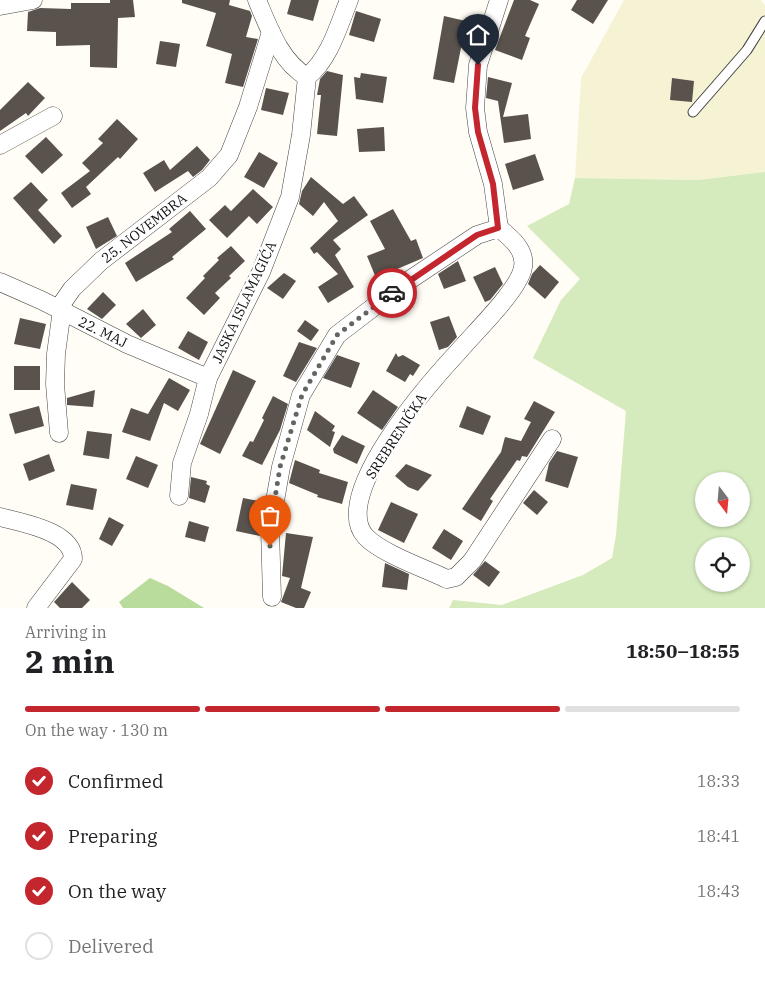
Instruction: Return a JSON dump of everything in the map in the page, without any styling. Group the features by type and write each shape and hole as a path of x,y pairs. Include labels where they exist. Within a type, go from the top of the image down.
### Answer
{"street":[{"path":"0,6 32,0"},
{"path":"257,0 271,32 296,71 307,77 317,69 328,53 349,0"},
{"path":"272,597 270,529 280,467 302,395 337,335 405,283 477,235 498,228 493,184 478,132 475,108 478,65 499,0"},
{"name":"25. NOVEMBRA","path":"59,434 55,384 56,354 63,302 72,289 101,261 209,178 229,155 248,107 271,32"},
{"name":"JASKA ISLAMAGIĆA","path":"179,496 182,463 199,414 208,378 261,272 290,197 301,135 307,77"},
{"path":"0,145 53,116"},
{"name":"SREBRENIČKA","path":"498,228 514,240 520,250 524,259 522,275 493,312 414,404 374,464 360,494 358,517 360,527 366,537 377,545 447,579 456,577 472,561 552,439"},
{"name":"22. MAJ","path":"0,282 127,344 208,378"},
{"path":"0,517 38,528 61,538 69,544 73,552 73,559 36,608"}],"lane":[{"path":"693,112 747,50 765,21"}],"shaded area":[{"path":"624,0 761,0 765,5 765,172 698,180 575,178 581,78"}],"green space":[{"path":"765,172 765,608 449,608 453,600 502,605 583,575 612,558 616,535 626,411 533,358 561,300 580,279 527,226 569,204 575,178 698,180"},
{"path":"150,578 168,586 204,608 123,608 119,602"}],"building":[{"path":"110,0 133,0 135,17 118,18 117,68 90,67 90,45 56,46 56,32 27,31 28,12 40,8 71,9 71,3 110,3"},
{"path":"182,0 230,0 229,5 250,11 252,16 246,37 258,39 243,87 225,83 232,54 206,46 216,13 182,3"},
{"path":"291,0 319,0 313,21 287,14"},
{"path":"514,0 530,0 539,4 525,36 530,38 522,60 495,50"},
{"path":"577,0 608,0 593,24 571,10"},
{"path":"356,11 381,19 374,42 349,35"},
{"path":"444,16 470,22 465,43 462,43 454,83 433,79"},
{"path":"160,41 180,44 176,67 156,64"},
{"path":"327,71 343,75 337,136 317,134 321,95 317,95 320,79"},
{"path":"361,73 387,77 383,103 356,99 354,77 360,78"},
{"path":"488,77 512,83 503,117 528,114 531,139 504,143 498,101 486,98"},
{"path":"672,78 694,81 692,102 670,100"},
{"path":"28,82 45,98 28,116 26,113 0,131 0,110"},
{"path":"266,88 289,93 283,115 261,110"},
{"path":"117,119 138,139 120,159 118,157 86,187 91,194 72,208 61,193 90,171 82,163 103,143 98,139"},
{"path":"384,127 385,151 359,152 357,129"},
{"path":"46,137 63,155 42,174 25,156"},
{"path":"197,146 210,160 202,170 193,177 188,171 155,192 143,173 164,160 170,170"},
{"path":"259,152 278,163 264,188 244,177"},
{"path":"535,154 544,180 513,190 505,164"},
{"path":"311,177 343,204 354,196 368,215 333,240 341,249 335,255 354,287 328,303 318,287 338,274 317,252 314,254 310,248 338,221 324,202 313,216 299,204 302,191"},
{"path":"31,182 48,200 38,210 62,236 54,244 13,198"},
{"path":"253,189 273,207 257,224 249,216 227,238 209,220 225,205 231,211"},
{"path":"393,209 411,241 416,239 423,258 376,278 367,256 385,249 370,221"},
{"path":"190,211 206,229 172,257 174,259 136,282 125,263 172,232 169,229"},
{"path":"108,217 117,236 96,249 86,227"},
{"path":"231,246 245,261 215,293 220,298 204,315 186,298 205,278 203,276 219,260 217,258"},
{"path":"458,261 466,281 444,289 438,274"},
{"path":"540,265 559,282 545,299 528,284 532,274"},
{"path":"495,267 503,284 490,300 485,302 473,277"},
{"path":"284,273 296,281 283,299 267,288"},
{"path":"103,292 116,305 102,319 87,309"},
{"path":"143,309 156,325 141,338 126,324"},
{"path":"449,316 457,337 448,347 439,350 430,322"},
{"path":"20,318 46,324 40,349 14,344"},
{"path":"305,320 319,330 311,341 297,331"},
{"path":"188,331 208,342 199,360 178,348"},
{"path":"299,342 317,348 296,382 283,376"},
{"path":"396,353 398,357 403,355 420,365 413,376 410,374 405,382 386,371"},
{"path":"337,355 360,363 351,388 323,378"},
{"path":"14,366 40,366 40,390 14,390"},
{"path":"233,370 256,381 220,454 200,444"},
{"path":"169,378 190,390 178,411 164,403 150,441 122,432 131,408 148,414"},
{"path":"95,390 93,407 67,405 67,398"},
{"path":"373,390 398,407 382,430 357,413"},
{"path":"273,396 288,404 280,430 262,465 242,456 250,441 253,442"},
{"path":"534,401 555,412 527,457 522,456 520,461 517,460 490,499 493,501 481,521 462,509 501,452 505,437 521,441 531,422 524,419"},
{"path":"39,406 44,426 15,434 9,414"},
{"path":"467,406 491,416 483,435 459,427"},
{"path":"315,411 335,426 332,431 335,432 330,447 307,430"},
{"path":"87,431 112,434 109,459 83,455"},
{"path":"342,435 365,446 357,464 334,453 333,449"},
{"path":"557,451 578,457 568,488 545,481 549,463"},
{"path":"49,454 55,471 29,481 23,464"},
{"path":"136,456 158,465 148,488 126,479"},
{"path":"295,460 320,470 319,473 348,482 342,504 317,497 318,495 289,483"},
{"path":"406,464 432,475 418,491 408,487 395,476"},
{"path":"191,477 207,481 206,484 210,486 205,503 189,498"},
{"path":"71,484 97,489 93,510 66,505"},
{"path":"534,490 548,502 537,515 523,503"},
{"path":"243,498 264,502 260,536 236,531"},
{"path":"391,502 418,514 404,543 378,530"},
{"path":"109,517 124,525 112,546 99,539"},
{"path":"189,521 209,527 205,542 185,537"},
{"path":"444,529 463,541 451,560 432,548"},
{"path":"286,533 313,537 301,588 311,592 304,608 296,608 281,602 290,578 282,576"},
{"path":"485,561 500,572 489,587 473,575"},
{"path":"385,563 409,574 407,590 382,587"},
{"path":"72,582 90,600 82,608 60,608 54,602"}],"way so far":[{"path":"270,546 270,529 280,467 302,395 337,335 392,293"}],"route":[{"path":"392,293 477,235 498,228 493,184 482,151 475,108 478,65"}]}
